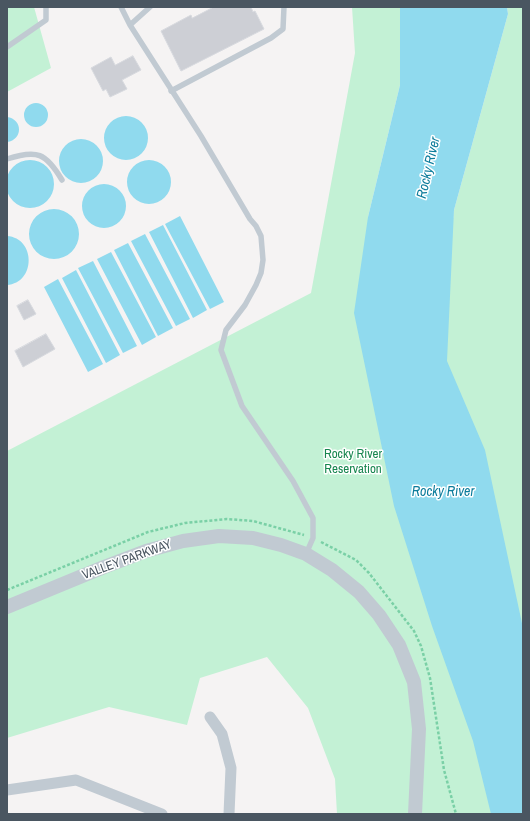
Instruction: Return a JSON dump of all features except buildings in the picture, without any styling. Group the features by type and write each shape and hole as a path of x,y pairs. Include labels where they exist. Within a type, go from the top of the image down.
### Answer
{"street":[{"name":"VALLEY PARKWAY","path":"7,607 146,551 183,541 219,536 253,538 281,545 306,554 332,570 359,592 379,615 399,645 414,682 419,729 415,814"},
{"path":"210,717 222,734 231,768 229,814"},
{"path":"7,790 76,780 162,814"}],"lane":[{"path":"7,47 46,20 46,7"},
{"path":"121,7 130,25 201,136 261,236 263,260 261,273 245,305 226,330 221,350 242,406 293,481 313,518 313,538 306,554"},
{"path":"130,25 150,7"},
{"path":"171,91 271,38 283,29 284,7"},
{"path":"7,159 24,153 34,154 45,158 54,167 62,180"}],"path":[{"path":"7,590 148,532 185,523 228,519 253,521 313,538 337,549 356,560 369,572 414,631 422,646 428,672 444,770 456,814"}],"green space":[{"path":"7,7 34,7 51,68 7,92"},
{"name":"Rocky River Reservation","path":"352,7 400,7 400,85 368,217 453,219 454,210 508,14 507,7 523,7 523,814 337,814 335,779 308,708 267,657 200,678 187,725 109,707 7,738 7,451 311,293 355,53"}],"water":[{"name":"Rocky River","path":"400,7 507,7 508,14 454,210 447,361 485,450 523,628 523,814 491,814 473,741 432,626 394,506 354,313 368,217 400,85"},
{"path":"36,103 45,106 48,115 45,124 36,127 27,124 24,115 27,106"},
{"path":"126,116 138,120 144,126 148,138 144,150 138,156 126,160 114,156 108,150 104,138 108,126 114,120"},
{"path":"7,117 16,121 19,130 16,138 7,142"},
{"path":"81,139 93,143 99,149 103,161 99,173 93,179 81,183 69,179 63,173 59,161 63,149 69,143"},
{"path":"25,160 35,160 44,164 50,170 54,179 54,189 50,198 44,204 35,208 25,208 16,204 10,198 6,189 6,179 10,170 16,164"},
{"path":"149,160 161,164 167,170 171,182 167,194 161,200 149,204 137,200 131,194 127,182 131,170 137,164"},
{"path":"104,184 116,188 122,194 126,206 122,218 116,224 104,228 92,224 86,218 82,206 86,194 92,188"},
{"path":"54,209 63,211 74,220 79,234 77,243 68,254 54,259 45,257 34,248 29,234 31,225 40,214"},
{"path":"180,216 224,302 210,309 165,224"},
{"path":"163,225 207,310 193,318 149,232"},
{"path":"145,234 190,319 176,326 131,241"},
{"path":"7,236 17,239 23,244 29,260 23,277 17,282 7,285"},
{"path":"128,243 173,328 158,336 114,250"},
{"path":"111,252 156,337 142,345 97,259"},
{"path":"93,261 137,346 123,353 78,268"},
{"path":"76,270 120,355 106,363 62,278"},
{"path":"58,279 103,364 88,372 44,287"}]}
